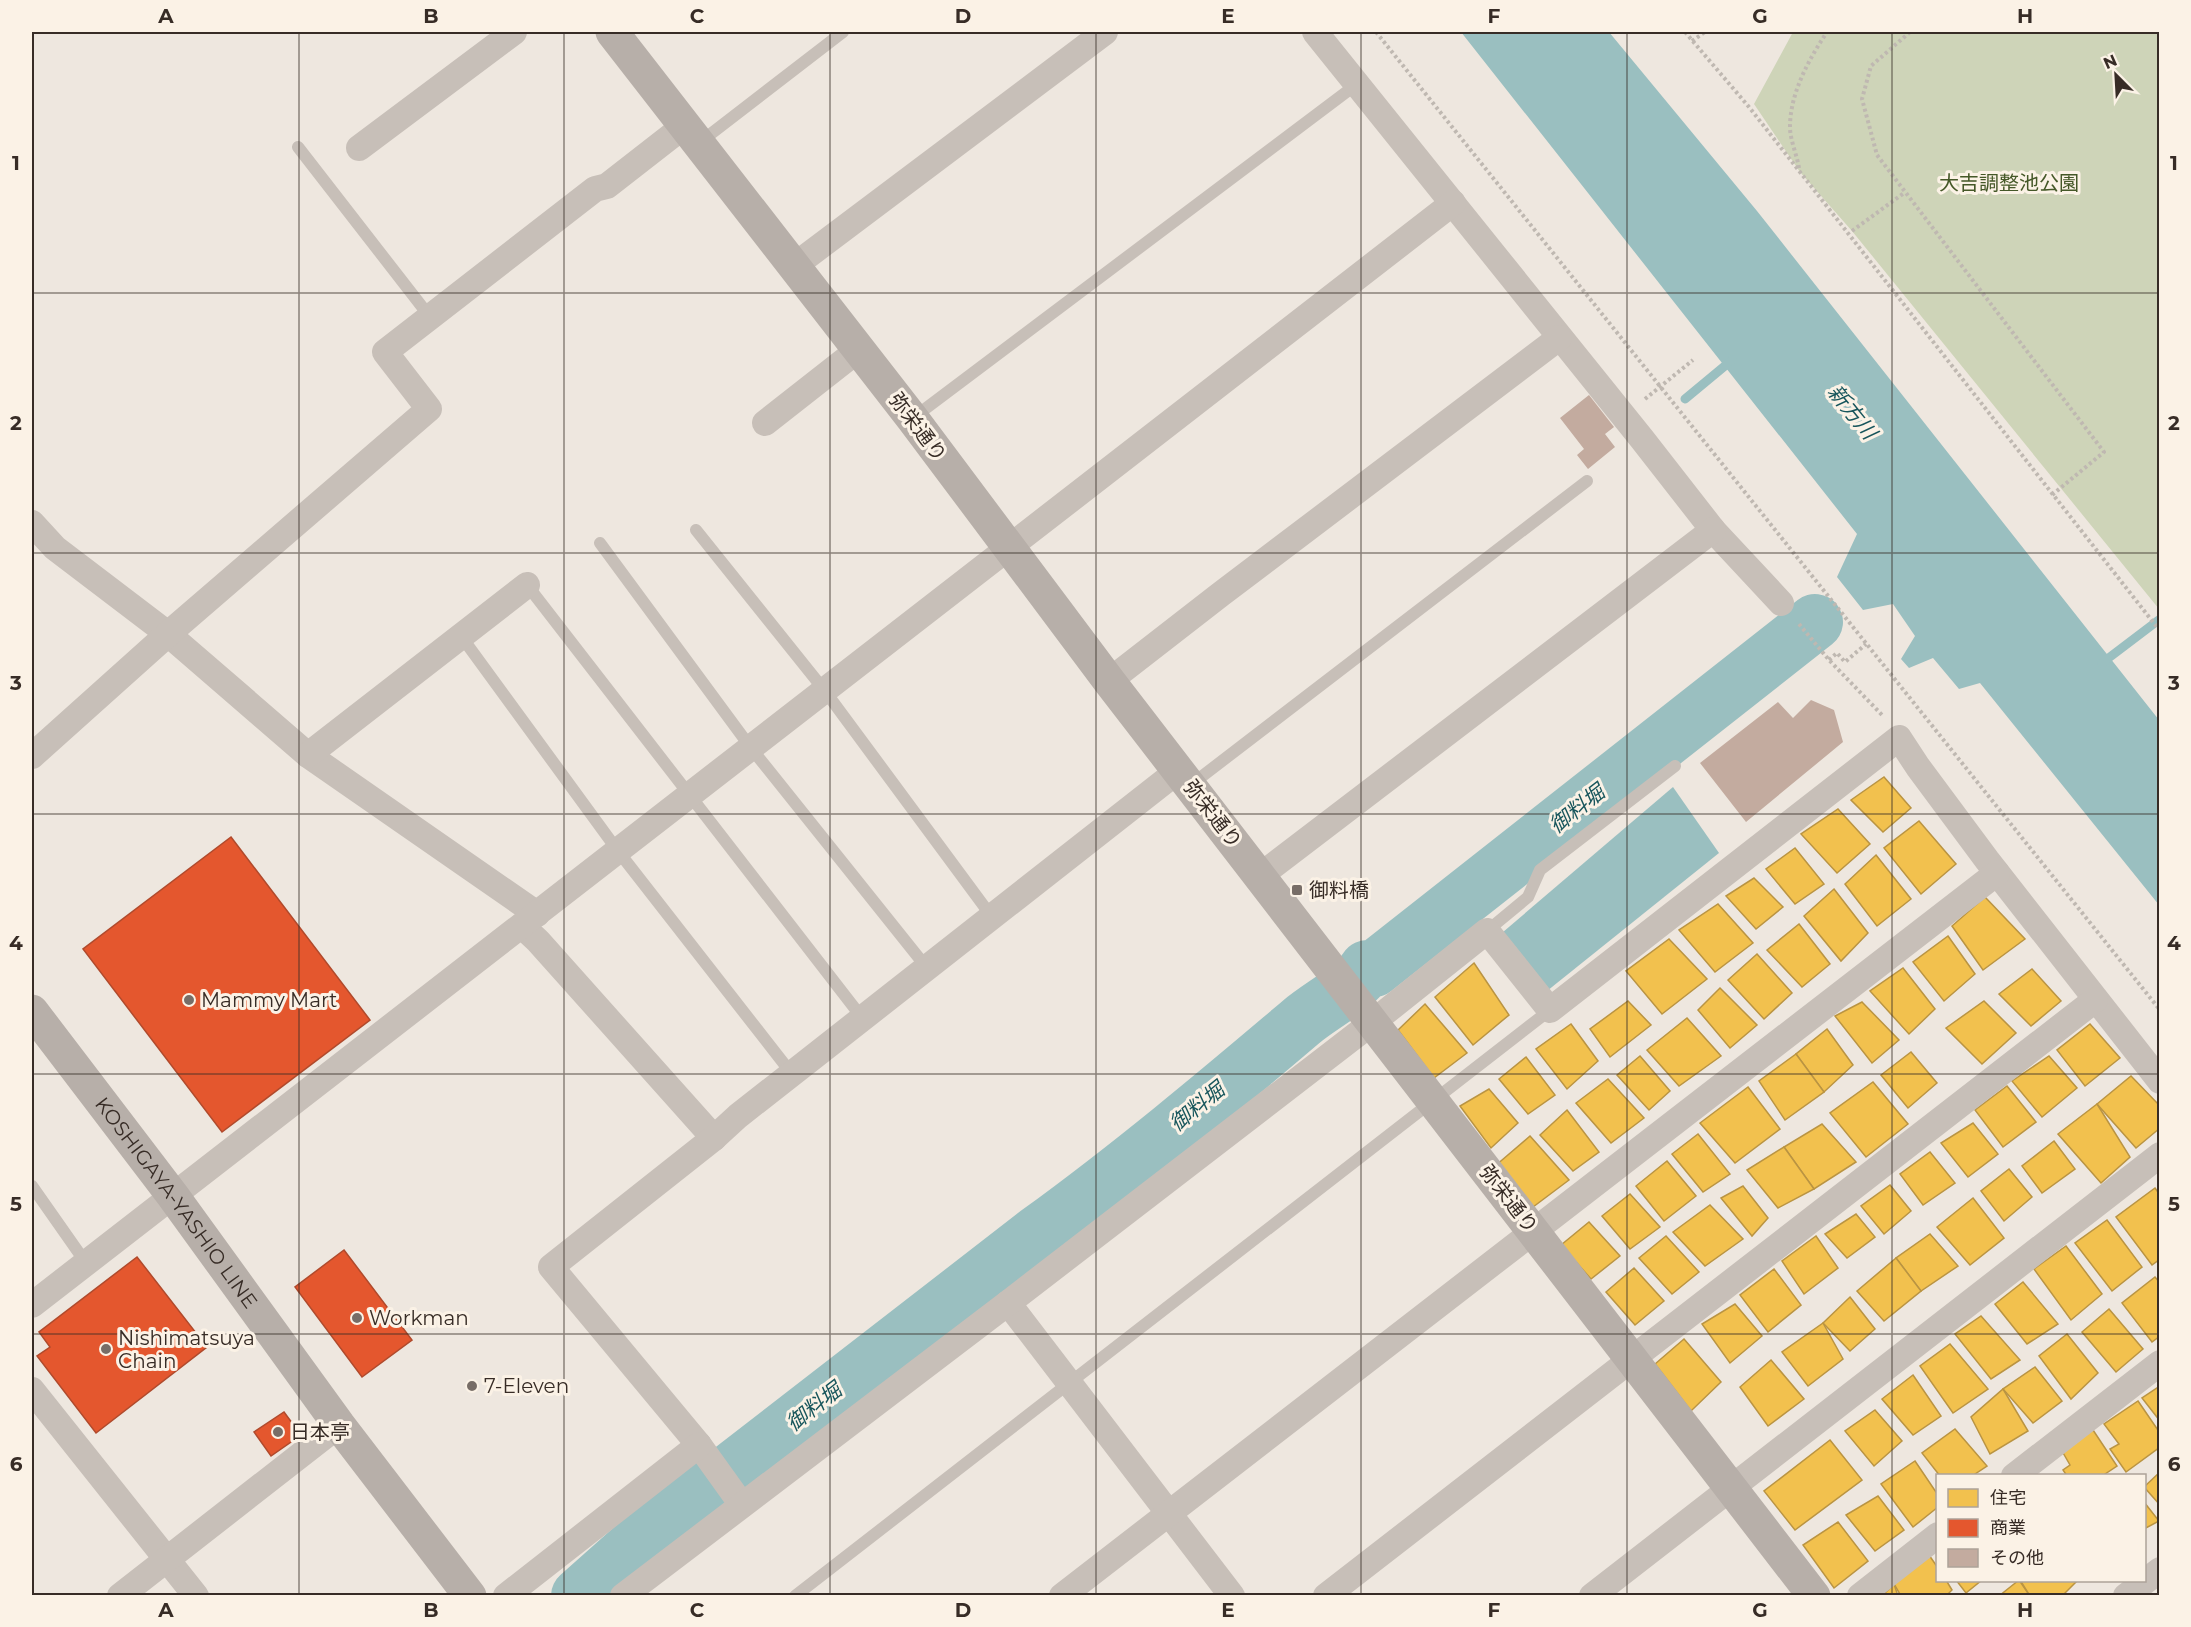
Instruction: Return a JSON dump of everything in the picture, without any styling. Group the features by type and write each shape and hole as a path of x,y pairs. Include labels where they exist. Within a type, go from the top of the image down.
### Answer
{"street":[{"path":"359,148 514,32"},
{"name":"弥栄通り","path":"612,32 912,418 1109,681 1261,875 1814,1596"},
{"path":"794,266 1105,32"},
{"path":"1315,32 1713,530 1781,603"},
{"path":"32,756 168,634 429,409 385,352 595,189 607,186 691,135"},
{"path":"32,1305 1453,203"},
{"path":"1109,681 1559,338"},
{"path":"765,423 858,351"},
{"path":"32,523 55,548 168,634 308,755 529,920 538,941 714,1138"},
{"path":"1261,875 1713,530"},
{"path":"308,755 527,585"},
{"path":"639,1591 739,1501 1008,1304 1368,1016 1487,931 1550,1010 1899,738 1997,873 2160,1081"},
{"path":"739,1501 701,1449 551,1267 714,1138 738,1116 992,917 1185,778"},
{"path":"1062,1596 1997,873"},
{"path":"1326,1596 2095,1000"},
{"name":"KOSHIGAYA-YASHIO LINE","path":"32,1011 173,1196 339,1425 470,1596"},
{"path":"1592,1596 2160,1155"},
{"path":"1008,1304 1232,1596"},
{"path":"2017,1474 2160,1363"},
{"path":"32,1390 196,1596"},
{"path":"120,1596 339,1425"},
{"path":"506,1596 701,1449"},
{"path":"1860,1596 1936,1537"},
{"path":"2146,1581 2160,1570"},
{"path":"2126,1596 2144,1582"}],"lane":[{"path":"691,135 843,32"},
{"path":"912,418 1356,84"},
{"path":"298,147 430,317"},
{"path":"1185,778 1587,481"},
{"path":"696,530 825,691 992,917"},
{"path":"600,543 751,748 927,968"},
{"path":"527,585 863,1019"},
{"path":"461,636 618,851 792,1074"},
{"path":"1487,931 1528,897 1540,870 1675,766"},
{"path":"795,1596 1550,1010"},
{"path":"32,1186 86,1263"}],"path":[{"path":"1376,32 2160,1010"},
{"path":"1685,32 1749,107 2160,631"},
{"path":"1692,41 1705,32"},
{"path":"1800,172 1790,128 1795,99 1810,57 1827,32"},
{"path":"1910,32 1871,66 1862,99 1877,155 2104,452 2052,495"},
{"path":"1852,231 1905,192"},
{"path":"1660,387 1693,360"},
{"path":"1798,623 1828,660 1885,719 1899,738"},
{"path":"1828,660 1837,653 1845,662 1866,644"}],"green space":[{"name":"大吉調整池公園","path":"1793,32 2159,32 2159,609 1852,231 1800,172 1754,104"}],"water":[{"name":"新方川","path":"1461,32 1609,32 1757,211 2159,720 2159,905 1980,683 1959,689 1933,658 1909,668 1901,659 1915,636 1893,604 1863,610 1837,577 1857,534"},
{"path":"1673,787 1719,853 1542,995 1496,938"}],"building: 住宅":[{"path":"1884,777 1911,808 1883,832 1851,800"},
{"path":"1838,809 1870,844 1837,873 1801,834"},
{"path":"1919,821 1956,864 1921,894 1884,848"},
{"path":"1795,848 1824,884 1795,904 1766,869"},
{"path":"1876,855 1911,899 1877,926 1845,884"},
{"path":"1754,878 1783,907 1756,929 1726,896"},
{"path":"1834,889 1868,933 1841,961 1804,916"},
{"path":"1985,897 2025,939 1983,970 1952,926"},
{"path":"1718,904 1753,943 1715,972 1679,930"},
{"path":"1799,924 1830,964 1802,987 1767,950"},
{"path":"1948,936 1975,974 1944,1001 1913,962"},
{"path":"1669,939 1707,979 1662,1014 1626,971"},
{"path":"1757,954 1792,993 1764,1019 1728,980"},
{"path":"1474,963 1509,1015 1473,1045 1435,997"},
{"path":"1903,968 1935,1009 1909,1034 1870,991"},
{"path":"2032,969 2061,1001 2031,1026 1999,994"},
{"path":"1720,988 1757,1025 1730,1048 1698,1010"},
{"path":"1628,1001 1651,1025 1610,1057 1590,1029"},
{"path":"1984,1001 2016,1033 1982,1064 1946,1028"},
{"path":"1862,1002 1899,1040 1872,1063 1835,1016"},
{"path":"1425,1004 1467,1053 1434,1078 1398,1030"},
{"path":"1687,1018 1721,1056 1679,1086 1647,1050"},
{"path":"1571,1024 1598,1061 1567,1089 1536,1049"},
{"path":"2090,1024 2120,1058 2085,1086 2057,1050"},
{"path":"1827,1029 1853,1065 1824,1092 1796,1054"},
{"path":"1911,1052 1937,1083 1908,1108 1881,1075"},
{"path":"1796,1054 1824,1092 1785,1120 1759,1081"},
{"path":"1640,1056 1670,1091 1649,1110 1617,1075"},
{"path":"2049,1056 2077,1088 2042,1117 2012,1081"},
{"path":"1526,1057 1555,1095 1528,1114 1499,1079"},
{"path":"2131,1076 2160,1106 2160,1128 2136,1148 2097,1104"},
{"path":"1608,1079 1644,1118 1611,1143 1576,1103"},
{"path":"1873,1082 1908,1124 1866,1157 1830,1113"},
{"path":"2007,1086 2036,1122 2003,1147 1975,1110"},
{"path":"1748,1087 1780,1129 1735,1163 1700,1123"},
{"path":"1489,1089 1518,1123 1491,1148 1460,1106"},
{"path":"2097,1104 2130,1157 2101,1183 2058,1134"},
{"path":"1567,1110 1599,1152 1573,1171 1540,1135"},
{"path":"1973,1123 1998,1154 1968,1177 1941,1143"},
{"path":"1822,1124 1856,1162 1814,1189 1784,1147"},
{"path":"1698,1134 1730,1174 1703,1192 1672,1154"},
{"path":"1530,1136 1569,1180 1529,1210 1495,1166"},
{"path":"2054,1141 2075,1169 2042,1193 2022,1166"},
{"path":"1784,1147 1814,1189 1778,1208 1747,1170"},
{"path":"1930,1152 1955,1183 1923,1205 1900,1174"},
{"path":"1667,1161 1696,1196 1664,1221 1636,1186"},
{"path":"2009,1169 2032,1197 2004,1221 1981,1191"},
{"path":"1890,1185 1911,1211 1884,1234 1861,1206"},
{"path":"1743,1186 1768,1218 1752,1236 1721,1198"},
{"path":"2155,1188 2160,1195 2160,1259 2152,1265 2116,1217"},
{"path":"1630,1194 1660,1227 1630,1249 1602,1216"},
{"path":"1973,1198 2004,1238 1970,1265 1937,1227"},
{"path":"1710,1205 1743,1239 1705,1266 1673,1232"},
{"path":"1856,1214 1875,1237 1847,1258 1825,1234"},
{"path":"2107,1220 2142,1267 2112,1291 2075,1243"},
{"path":"1589,1222 1620,1256 1591,1279 1561,1245"},
{"path":"1930,1234 1958,1266 1921,1291 1896,1258"},
{"path":"1666,1236 1699,1272 1672,1294 1639,1258"},
{"path":"1816,1236 1838,1268 1804,1294 1782,1261"},
{"path":"2066,1246 2102,1294 2071,1320 2034,1269"},
{"path":"1896,1258 1921,1291 1884,1321 1857,1291"},
{"path":"1634,1268 1664,1301 1635,1325 1606,1292"},
{"path":"1774,1269 1801,1305 1768,1332 1740,1295"},
{"path":"2155,1277 2160,1283 2160,1336 2152,1342 2122,1303"},
{"path":"2023,1282 2058,1324 2027,1344 1995,1304"},
{"path":"1850,1297 1875,1329 1850,1351 1823,1323"},
{"path":"1735,1304 1762,1336 1730,1363 1702,1324"},
{"path":"2109,1309 2143,1349 2116,1372 2082,1332"},
{"path":"1981,1316 2020,1360 1991,1379 1955,1334"},
{"path":"1823,1323 1843,1359 1808,1386 1782,1352"},
{"path":"2067,1334 2098,1373 2071,1399 2039,1356"},
{"path":"1684,1339 1721,1382 1691,1411 1655,1364"},
{"path":"1950,1344 1988,1389 1953,1413 1920,1366"},
{"path":"1771,1360 1804,1399 1768,1426 1740,1387"},
{"path":"2035,1367 2062,1401 2033,1423 2003,1389"},
{"path":"1913,1375 1941,1416 1913,1435 1882,1399"},
{"path":"2160,1386 2160,1421 2142,1398"},
{"path":"2003,1389 2028,1431 1990,1454 1971,1417"},
{"path":"2138,1401 2160,1433 2160,1447 2126,1472 2110,1449 2119,1444 2104,1424"},
{"path":"1875,1410 1902,1441 1874,1466 1845,1431"},
{"path":"1955,1429 1987,1466 1975,1474 1938,1474 1922,1453"},
{"path":"2093,1430 2117,1466 2105,1474 2066,1474 2063,1470 2070,1465 2062,1451"},
{"path":"1830,1440 1862,1480 1795,1530 1764,1491"},
{"path":"1915,1461 1936,1492 1936,1509 1913,1527 1881,1484"},
{"path":"2160,1472 2160,1505 2146,1489 2146,1485"},
{"path":"1878,1496 1904,1530 1875,1551 1846,1515"},
{"path":"2146,1505 2159,1521 2146,1528"},
{"path":"1838,1522 1868,1561 1834,1588 1803,1545"},
{"path":"1929,1555 1936,1565 1936,1582 1947,1582 1952,1590 1946,1596 1901,1596 1894,1584"},
{"path":"1958,1582 1980,1582 1966,1593"},
{"path":"2016,1582 2020,1582 2030,1596 1999,1596"},
{"path":"2021,1582 2076,1582 2062,1596 2030,1596"},
{"path":"1894,1584 1898,1596 1882,1596"}],"building: 商業":[{"path":"231,837 370,1020 222,1132 83,949"},
{"path":"344,1250 412,1340 362,1377 295,1287"},
{"path":"137,1257 207,1347 96,1433 37,1356 50,1347 39,1332"},
{"path":"284,1412 301,1435 271,1456 254,1432"}],"building: その他":[{"path":"1589,395 1614,427 1605,434 1615,447 1588,469 1577,455 1584,449 1560,418"},
{"path":"1811,700 1834,710 1843,742 1746,822 1700,763 1778,702 1793,718"}],"waterway":[{"path":"1685,399 1732,360"},
{"path":"2102,663 2160,619"},
{"name":"御料堀","path":"579,1596 644,1538 1139,1156 1301,1022 1346,990 1367,968 1374,969 1815,622"}],"place":[{"name":"御料橋","path":"1297,890"},
{"name":"Mammy Mart","path":"189,1000"},
{"name":"Workman","path":"357,1318"},
{"name":"Nishimatsuya Chain","path":"106,1349"},
{"name":"7-Eleven","path":"472,1386"},
{"name":"日本亭","path":"278,1432"}]}
